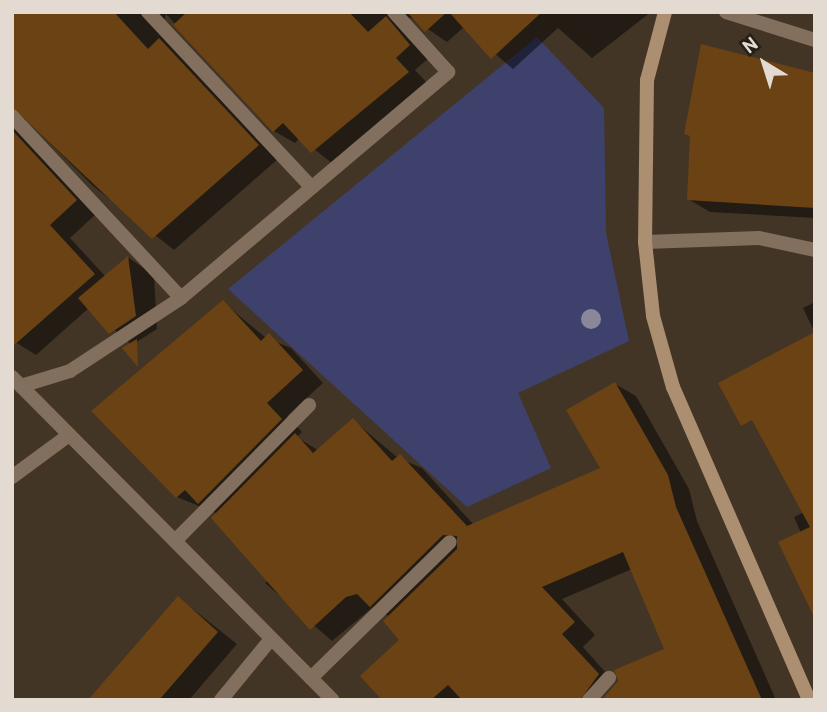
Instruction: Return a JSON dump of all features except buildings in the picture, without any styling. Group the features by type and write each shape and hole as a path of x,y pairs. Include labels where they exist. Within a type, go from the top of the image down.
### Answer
{"street":[{"path":"148,12 311,187"},
{"path":"17,382 70,371 181,298 448,72 394,12"},
{"path":"666,12 647,80 645,242 653,316 673,387 809,700"},
{"path":"726,12 815,40"},
{"path":"12,116 181,298"},
{"path":"645,242 759,238 815,250"},
{"path":"17,382 333,700"},
{"path":"174,541 309,405"},
{"path":"12,477 69,435"},
{"path":"311,678 450,542"},
{"path":"221,700 271,639"},
{"path":"589,700 609,678"}],"shaded area":[{"path":"537,37 604,108 606,233 629,341 518,393 551,468 467,507 228,289"}]}
